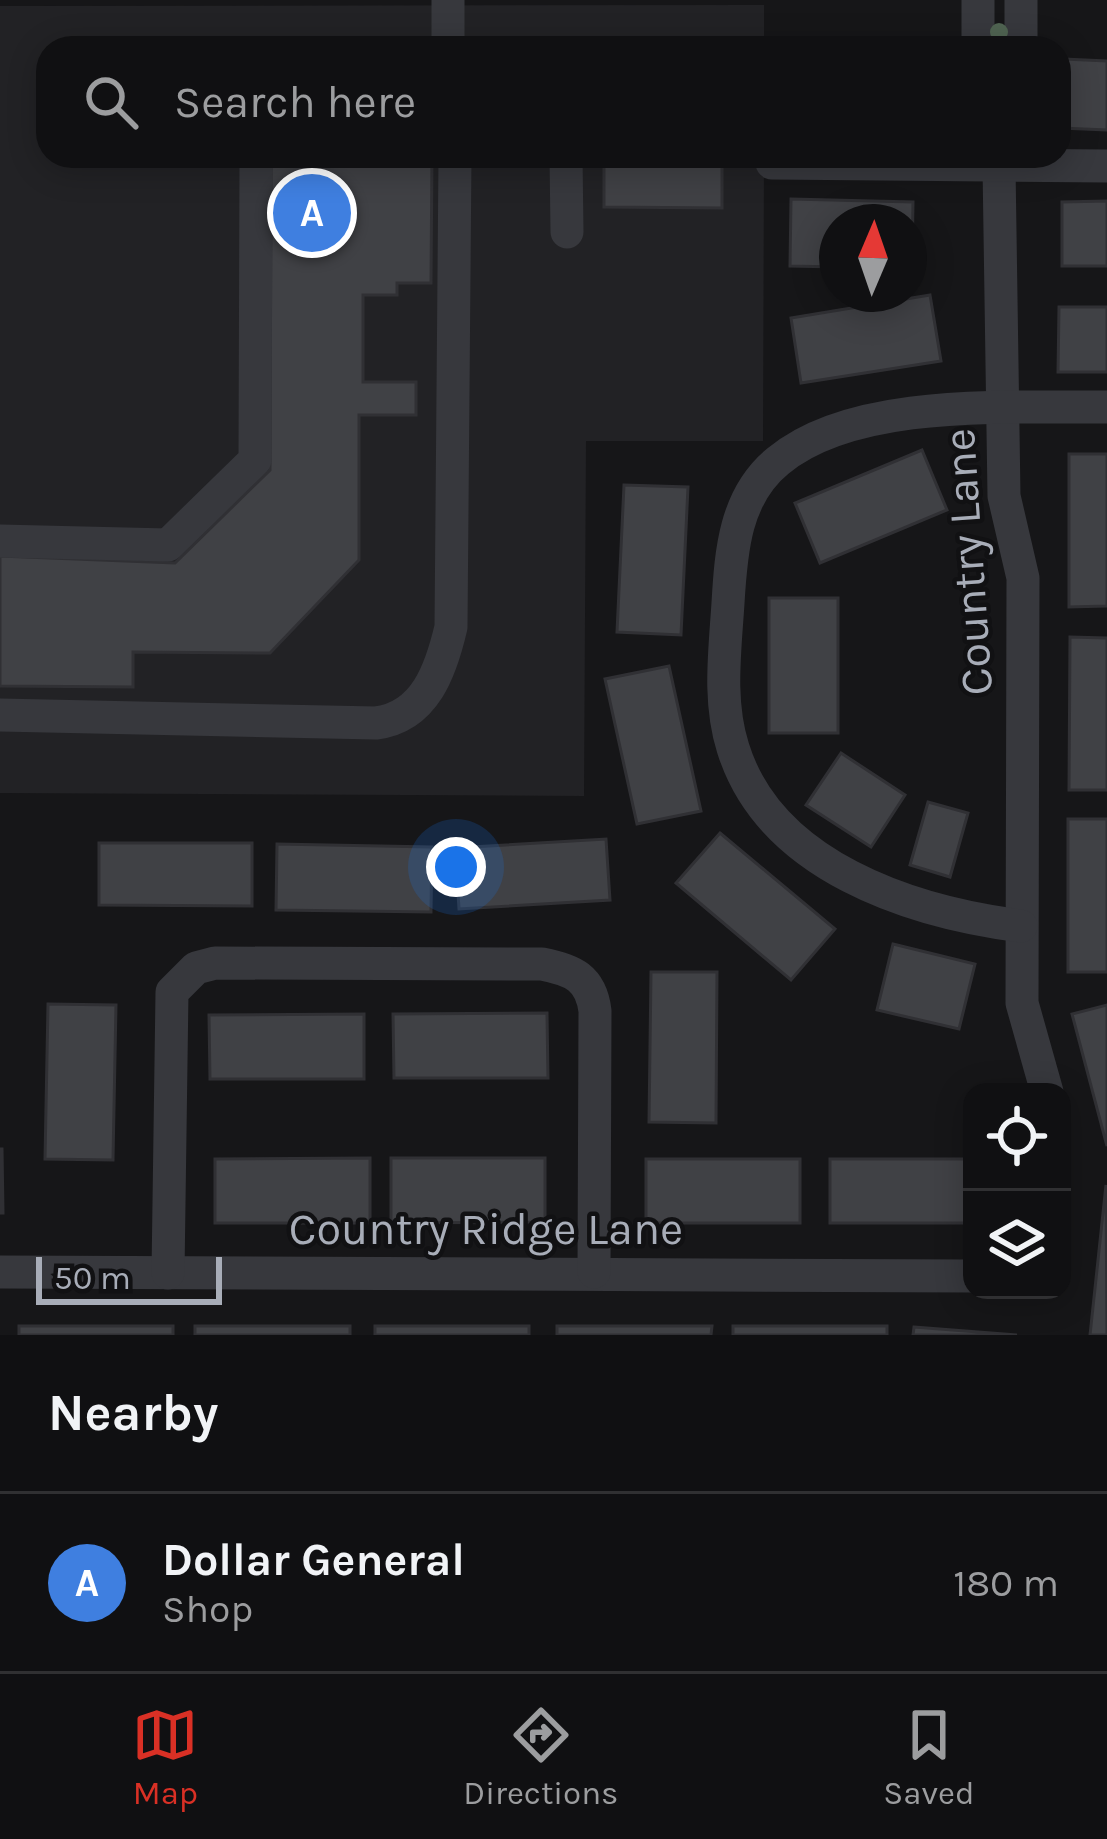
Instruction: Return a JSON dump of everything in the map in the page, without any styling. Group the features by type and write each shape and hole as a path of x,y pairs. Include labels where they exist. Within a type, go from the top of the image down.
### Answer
{"street":[{"path":"448,0 448,36"},
{"path":"978,0 978,36"},
{"path":"1021,36 1022,0"},
{"path":"1071,164 1107,166"},
{"path":"0,542 168,544 255,460 256,168"},
{"path":"0,715 376,722 396,720 414,706 443,663 451,628 455,168"},
{"path":"566,168 567,232"},
{"name":"Country Lane","path":"999,168 1004,496 1023,578 1022,1003 1044,1083"},
{"path":"1021,926 930,910 894,898 801,842 746,780 733,749 723,682 735,533 758,480 779,459 806,443 871,422 1003,409 1107,407"},
{"path":"168,1273 172,992 196,968 215,963 542,964 582,976 593,993 595,1011 594,1272"},
{"name":"Country Ridge Lane","path":"0,1272 963,1276"}],"shaded area":[{"path":"764,5 764,36 36,36 36,168 764,168 763,441 586,441 584,796 0,793 0,6"}],"building":[{"path":"1071,59 1107,61 1107,130 1071,128"},
{"path":"271,168 432,168 431,283 397,283 397,295 363,295 363,382 416,382 416,415 359,415 359,560 270,653 133,652 133,687 0,686 0,556 175,563 270,470"},
{"path":"604,168 722,168 722,208 604,207"},
{"path":"791,199 913,202 819,204 819,267 790,266"},
{"path":"1107,201 1107,266 1062,266 1062,202"},
{"path":"927,295 941,361 801,383 791,318 827,312 927,312"},
{"path":"1059,307 1107,307 1107,372 1058,372"},
{"path":"922,450 947,510 820,563 795,503"},
{"path":"1069,454 1107,454 1107,606 1069,607"},
{"path":"624,485 688,487 681,635 617,632"},
{"path":"769,598 838,598 838,733 769,733"},
{"path":"1070,637 1107,638 1107,790 1069,790"},
{"path":"669,666 701,811 637,824 605,679"},
{"path":"841,753 905,795 871,847 806,805"},
{"path":"928,802 968,813 950,877 910,865"},
{"path":"1068,819 1107,819 1107,972 1068,972"},
{"path":"720,833 835,929 791,980 676,883"},
{"path":"606,839 610,900 459,909 455,848"},
{"path":"99,843 252,843 252,906 99,905"},
{"path":"277,844 432,847 431,912 276,910"},
{"path":"893,944 975,964 959,1029 877,1010"},
{"path":"651,972 717,972 716,1123 649,1122"},
{"path":"48,1004 116,1005 113,1160 45,1159"},
{"path":"1107,1005 1107,1146 1072,1014"},
{"path":"547,1013 548,1078 394,1078 393,1014"},
{"path":"364,1014 364,1079 210,1079 209,1015"},
{"path":"2,1149 3,1213 0,1213"},
{"path":"370,1158 370,1223 215,1223 215,1159"},
{"path":"391,1158 545,1158 545,1222 391,1223"},
{"path":"646,1159 800,1159 800,1223 646,1223"},
{"path":"830,1159 963,1159 963,1223 830,1223"},
{"path":"1106,1185 1107,1335 1090,1335"},
{"path":"19,1326 173,1326 173,1335 19,1335"},
{"path":"195,1326 350,1326 350,1335 195,1335"},
{"path":"375,1326 529,1326 529,1335 375,1335"},
{"path":"557,1326 712,1326 711,1335 557,1335"},
{"path":"733,1326 887,1326 887,1335 733,1335"},
{"path":"914,1327 1017,1335 913,1335"}],"place":[{"name":"Dollar General","path":"312,213"}]}
